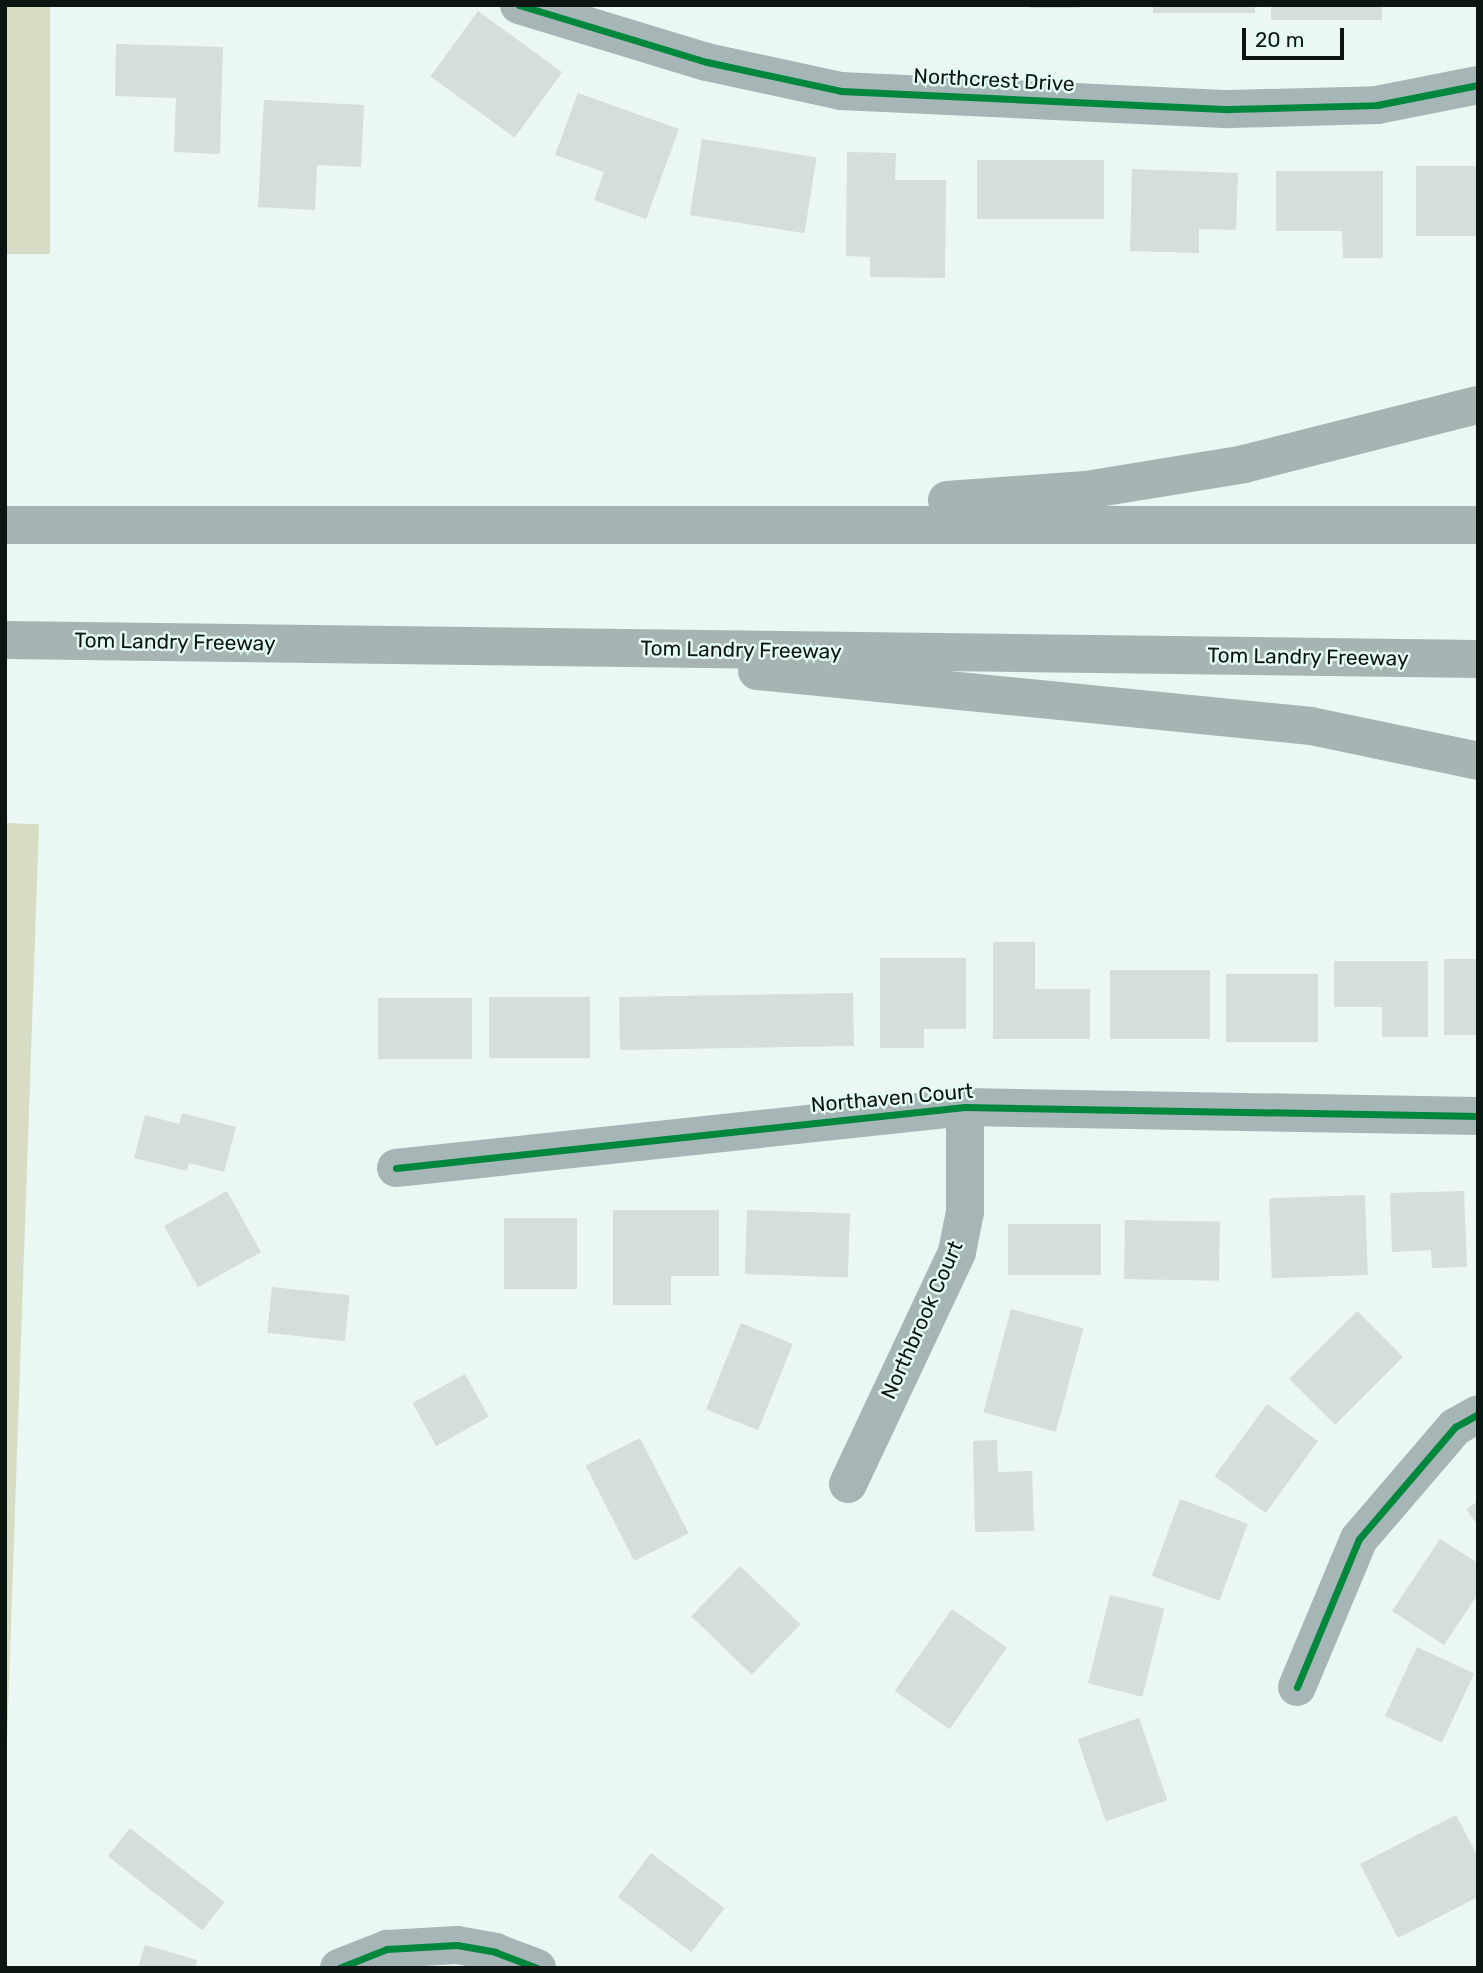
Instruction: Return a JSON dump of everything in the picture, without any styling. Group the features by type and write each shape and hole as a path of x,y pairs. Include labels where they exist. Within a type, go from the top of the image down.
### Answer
{"highway":[{"path":"333,522 898,504 1086,490 1244,464 1478,405"},
{"path":"5,525 333,522 1478,525"},
{"name":"Tom Landry Freeway","path":"5,640 1478,659"},
{"path":"567,647 827,680 1311,726 1478,761"}],"street":[{"name":"Northcrest Drive","path":"519,5 707,62 841,91 1229,109 1377,105 1478,85"},
{"name":"Northaven Court","path":"396,1168 965,1107 1478,1116"},
{"name":"Northbrook Court","path":"848,1484 957,1252 965,1212 965,1107"},
{"path":"1297,1687 1359,1539 1455,1427 1478,1414"},
{"path":"339,1968 387,1949 457,1945 495,1952 537,1968"}],"green space":[{"path":"5,5 50,5 50,254 5,254"},
{"path":"5,823 39,824 5,1797"}],"building":[{"path":"1030,5 1079,5 1079,8 1030,8"},
{"path":"1153,5 1255,5 1255,13 1153,13"},
{"path":"1271,5 1382,5 1382,20 1271,20"},
{"path":"478,11 562,72 515,138 430,77"},
{"path":"116,44 223,47 220,154 174,152 176,98 115,96"},
{"path":"578,93 679,129 646,219 594,200 604,172 555,155"},
{"path":"264,100 364,105 361,167 317,165 315,210 258,207"},
{"path":"702,139 817,157 805,233 690,215"},
{"path":"847,152 896,153 895,180 946,180 945,278 870,277 870,257 846,256"},
{"path":"977,160 1104,160 1104,219 977,219"},
{"path":"1416,166 1478,166 1478,236 1416,236"},
{"path":"1132,169 1238,173 1236,230 1199,229 1199,253 1130,251"},
{"path":"1276,171 1383,171 1383,258 1343,258 1342,231 1276,231"},
{"path":"993,942 1035,942 1035,989 1090,989 1090,1039 993,1039"},
{"path":"880,958 966,958 966,1029 924,1029 924,1048 880,1048"},
{"path":"1444,959 1478,959 1478,1035 1444,1035"},
{"path":"1334,961 1428,961 1428,1037 1382,1037 1382,1007 1334,1007"},
{"path":"1110,970 1210,970 1210,1039 1110,1039"},
{"path":"1226,974 1318,974 1318,1042 1226,1042"},
{"path":"853,993 854,1046 620,1050 619,997"},
{"path":"489,997 590,997 590,1058 489,1058"},
{"path":"378,998 472,998 472,1059 378,1059"},
{"path":"182,1113 236,1127 224,1172 189,1163 187,1171 134,1158 145,1115 179,1124"},
{"path":"227,1191 261,1252 198,1287 164,1226"},
{"path":"1464,1191 1467,1267 1432,1268 1431,1250 1392,1252 1390,1193"},
{"path":"1365,1195 1368,1275 1272,1278 1269,1198"},
{"path":"613,1210 719,1210 719,1276 671,1276 671,1305 613,1305"},
{"path":"747,1210 850,1214 848,1278 745,1274"},
{"path":"504,1218 577,1218 577,1289 504,1289"},
{"path":"1125,1220 1220,1222 1219,1281 1124,1279"},
{"path":"1008,1224 1101,1224 1101,1275 1008,1275"},
{"path":"272,1287 350,1295 345,1341 267,1333"},
{"path":"1011,1309 1083,1328 1056,1432 983,1412"},
{"path":"1357,1311 1403,1357 1335,1425 1289,1379"},
{"path":"741,1323 793,1344 758,1430 706,1409"},
{"path":"465,1374 489,1417 436,1446 413,1403"},
{"path":"1267,1404 1318,1441 1266,1513 1215,1476"},
{"path":"640,1438 689,1533 634,1561 586,1466"},
{"path":"997,1440 998,1472 1032,1471 1034,1531 975,1532 973,1441"},
{"path":"1180,1499 1248,1524 1220,1601 1152,1576"},
{"path":"1478,1501 1478,1526 1466,1509"},
{"path":"1440,1539 1478,1563 1478,1594 1444,1645 1392,1611"},
{"path":"740,1566 800,1624 752,1675 691,1616"},
{"path":"1110,1595 1164,1609 1142,1697 1088,1683"},
{"path":"952,1609 1007,1647 950,1729 895,1691"},
{"path":"1417,1647 1474,1674 1442,1743 1385,1716"},
{"path":"1139,1718 1167,1800 1106,1821 1078,1739"},
{"path":"1456,1815 1478,1857 1478,1897 1398,1938 1360,1864"},
{"path":"130,1828 225,1902 202,1930 108,1856"},
{"path":"651,1853 724,1908 691,1952 618,1897"},
{"path":"145,1945 197,1960 195,1968 138,1968"}],"cycle path":[{"path":"519,5 707,62 841,91 1229,109 1377,105 1478,85"},
{"path":"396,1168 965,1107 1478,1116"},
{"path":"1297,1687 1359,1539 1455,1427 1478,1414"},
{"path":"339,1968 387,1949 457,1945 495,1952 537,1968"}]}
